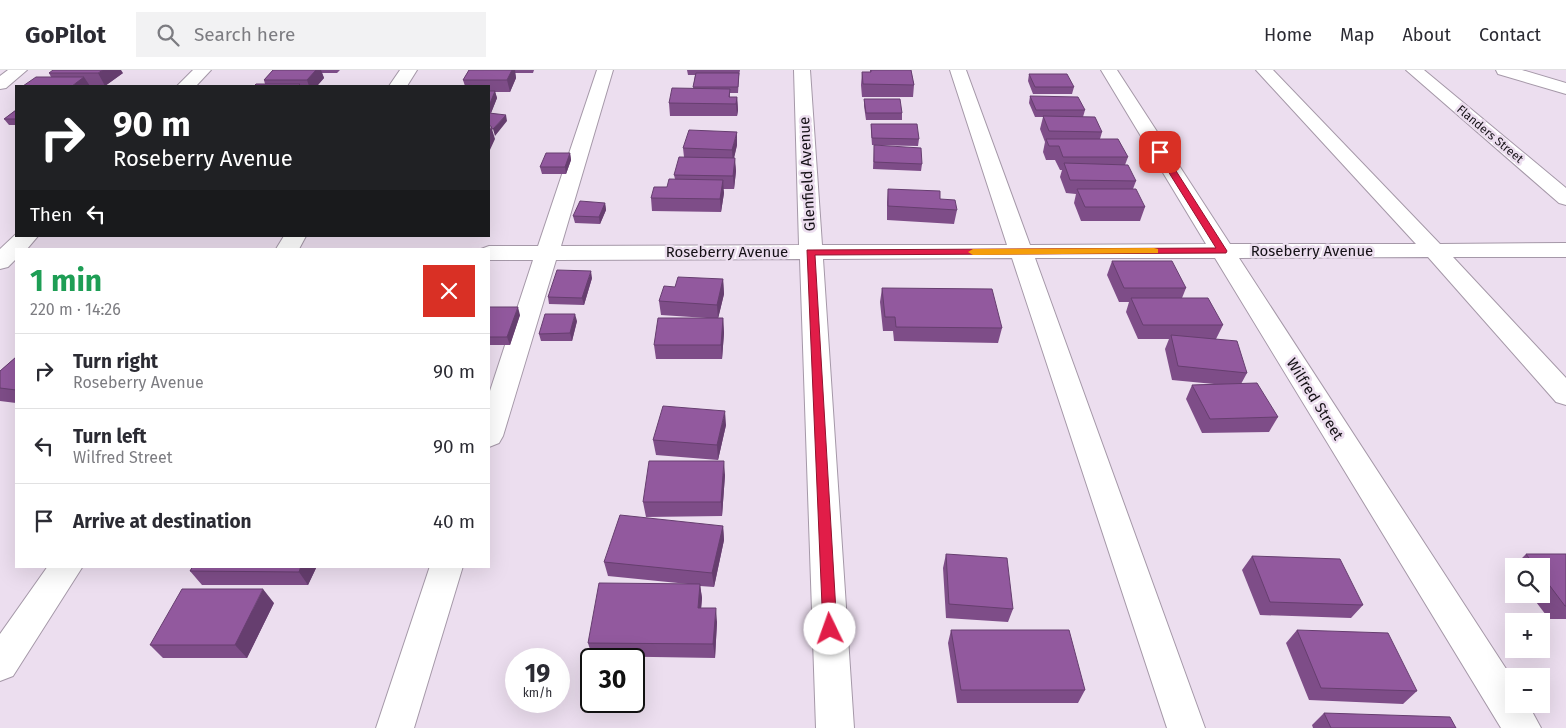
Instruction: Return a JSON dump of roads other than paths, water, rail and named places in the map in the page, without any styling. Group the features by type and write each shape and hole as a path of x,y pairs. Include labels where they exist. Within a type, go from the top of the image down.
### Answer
{"street":[{"path":"0,84 20,70"},
{"path":"187,85 204,70"},
{"path":"399,85 409,70"},
{"path":"490,433 605,70"},
{"name":"Glenfield Avenue","path":"802,70 835,728"},
{"path":"958,70 1186,728"},
{"name":"Wilfred Street","path":"1108,70 1522,728"},
{"path":"1264,70 1434,250 1566,396"},
{"name":"Flanders Street","path":"1414,70 1566,199"},
{"path":"1504,70 1566,90"},
{"path":"6,256 26,237"},
{"path":"288,248 294,237"},
{"name":"Roseberry Avenue","path":"490,253 1566,250"},
{"path":"0,664 66,568"},
{"path":"395,728 446,568"}]}
